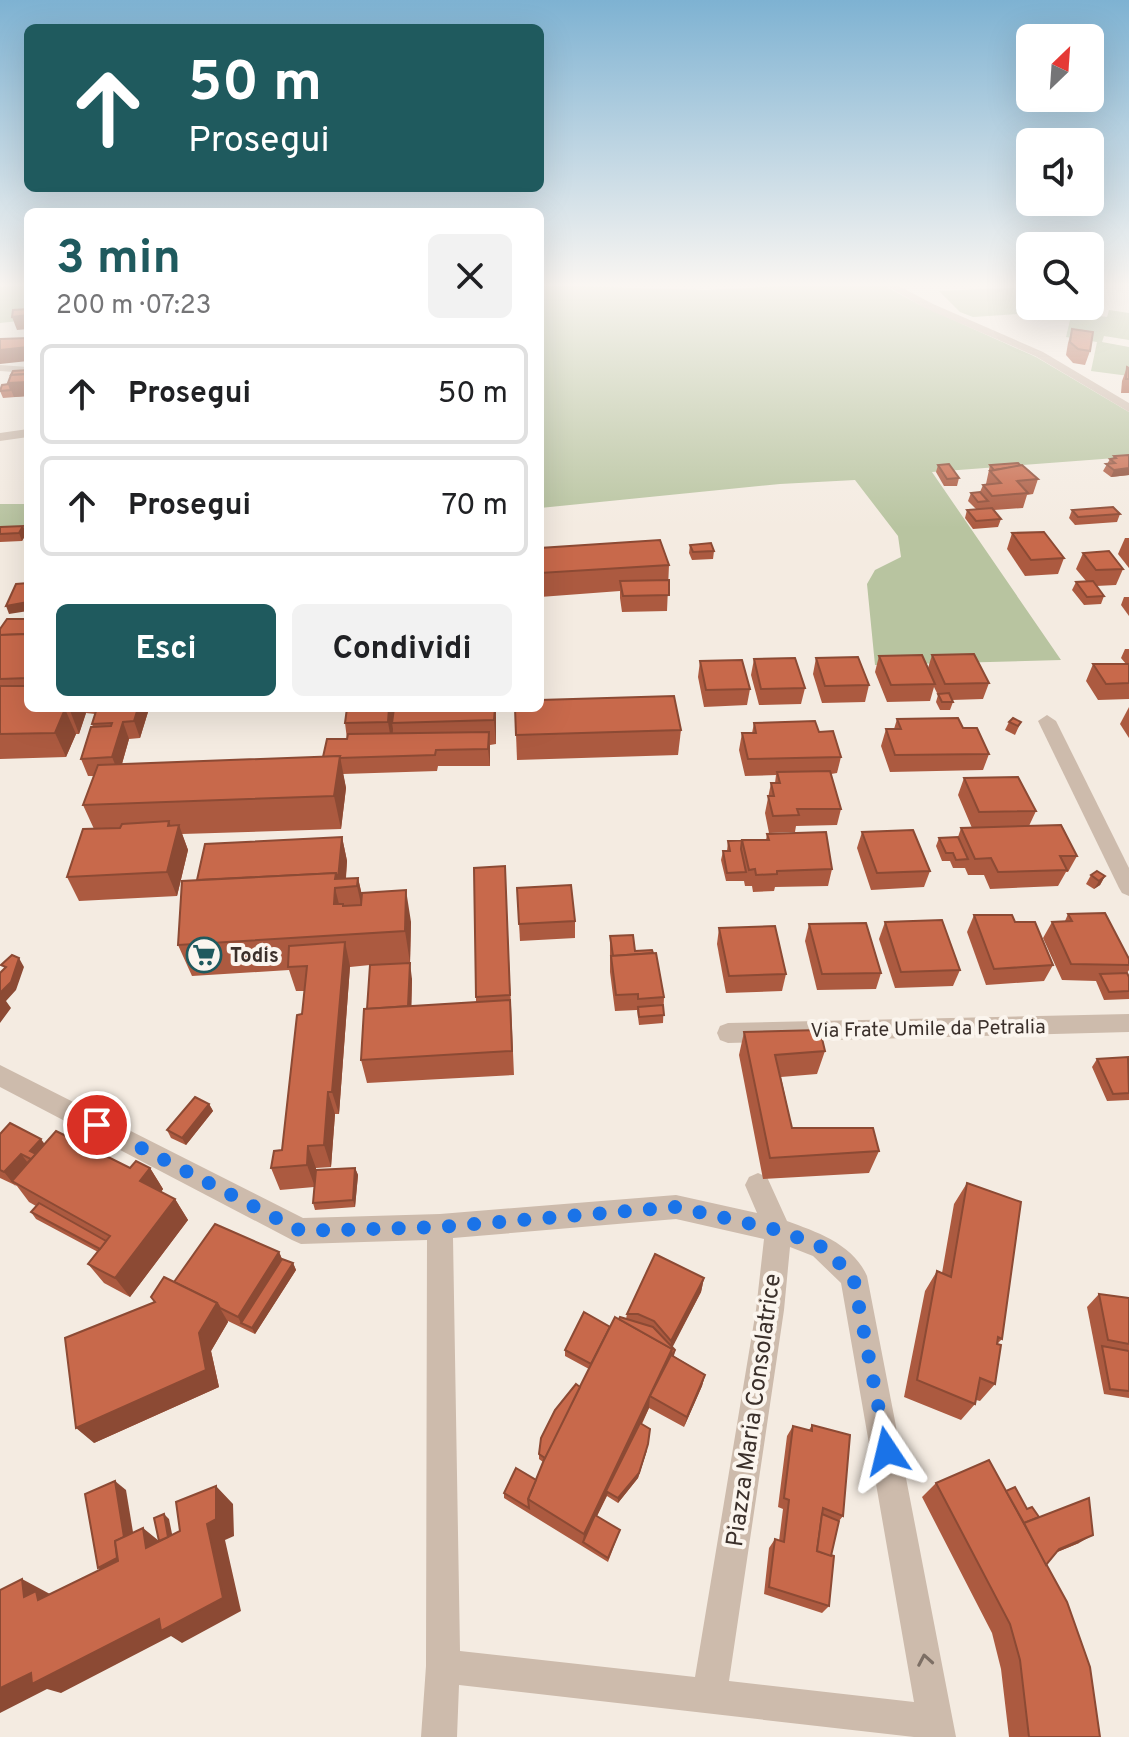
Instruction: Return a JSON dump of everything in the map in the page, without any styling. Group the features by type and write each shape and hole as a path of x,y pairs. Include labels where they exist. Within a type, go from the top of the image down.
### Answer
{"street":[{"path":"1058,366 1129,408"},
{"path":"0,368 24,370"},
{"path":"1114,401 1129,400"},
{"path":"0,437 24,434"},
{"path":"1047,721 1129,888"},
{"name":"Via Frate Umile da Petralia","path":"728,1033 1129,1023"},
{"path":"0,1075 301,1231 440,1227 676,1207 778,1230 822,1247 853,1276 937,1730 709,1697 443,1666"},
{"path":"758,1185 778,1230"},
{"path":"439,1737 443,1666 440,1227"},
{"name":"Piazza Maria Consolatrice","path":"709,1697 770,1310 778,1230"}],"green space":[{"path":"544,366 1051,366 1129,412 1129,457 932,472 1061,660 875,665 867,584 875,570 901,557 898,536 855,480 780,484 544,508"},
{"path":"1092,366 1129,366 1129,376 1091,371"},
{"path":"0,504 24,504 24,533 0,534"}],"building":[{"path":"24,370 24,374 11,375 13,371"},
{"path":"24,374 24,382 8,383 11,375"},
{"path":"9,384 11,390 0,391 2,385"},
{"path":"1129,455 1129,468 1114,470 1106,464 1115,463 1110,459 1116,458 1114,456"},
{"path":"1018,463 1021,466 994,470 990,465"},
{"path":"949,464 959,478 947,479 938,465"},
{"path":"1022,465 1038,479 1017,481 1028,493 992,496 983,485 1001,483 990,471"},
{"path":"980,492 988,501 978,502 971,493"},
{"path":"1113,507 1120,514 1078,517 1072,510"},
{"path":"992,508 1001,519 976,521 967,510"},
{"path":"23,526 19,533 0,534 0,527"},
{"path":"1044,532 1064,558 1031,560 1012,533"},
{"path":"660,540 669,565 544,573 544,548"},
{"path":"711,543 714,551 693,552 690,545"},
{"path":"1109,551 1123,569 1096,570 1083,553"},
{"path":"669,580 669,595 623,596 620,581"},
{"path":"1093,581 1104,596 1087,597 1076,582"},
{"path":"24,583 24,603 6,606 16,584"},
{"path":"7,619 24,619 24,634 0,635 0,629"},
{"path":"24,634 24,678 0,679 0,635"},
{"path":"974,654 989,683 945,684 932,655"},
{"path":"922,655 935,684 891,685 879,656"},
{"path":"858,657 869,685 825,686 816,658"},
{"path":"795,658 805,688 761,689 754,659"},
{"path":"742,660 750,689 706,690 700,661"},
{"path":"1093,664 1129,664 1129,683 1106,684"},
{"path":"0,686 24,686 24,712 64,712 55,733 0,734"},
{"path":"949,693 953,702 942,702 938,694"},
{"path":"674,696 681,730 516,735 515,712 544,712 544,700"},
{"path":"96,712 137,712 134,721 123,722 112,757 81,759 91,727 111,726 112,723 92,724"},
{"path":"346,712 389,712 388,722 345,723"},
{"path":"393,712 495,712 494,720 392,723"},
{"path":"958,718 963,728 977,728 989,754 895,755 886,729 901,729 897,719"},
{"path":"1013,718 1021,722 1018,726 1009,722"},
{"path":"815,721 819,732 833,731 841,757 748,759 742,733 756,733 754,723"},
{"path":"489,732 488,749 436,750 435,755 323,757 327,739 347,739 348,734"},
{"path":"340,756 334,796 83,805 98,765"},
{"path":"830,771 841,809 797,809 799,815 773,816 768,796 774,796 771,783 780,783 777,772"},
{"path":"1018,777 1036,811 979,812 964,778"},
{"path":"169,821 168,826 179,825 167,872 67,877 83,829 120,828 122,824"},
{"path":"1061,825 1077,856 1060,856 1067,870 998,872 991,858 975,859 961,828"},
{"path":"913,830 930,871 877,873 862,832"},
{"path":"826,832 832,869 756,875 755,869 749,870 742,840 769,840 767,834"},
{"path":"342,837 338,879 336,873 197,880 205,844"},
{"path":"958,837 968,859 956,860 953,853 946,853 939,838"},
{"path":"742,840 746,872 727,873 723,851 730,851 728,841"},
{"path":"505,866 510,995 476,997 474,868"},
{"path":"1097,871 1105,876 1099,881 1091,875"},
{"path":"336,873 335,879 358,878 357,886 335,888 334,904 361,905 362,893 406,890 405,931 178,945 182,881"},
{"path":"571,885 575,921 519,924 517,888"},
{"path":"1105,913 1129,959 1129,965 1071,964 1052,922 1072,921 1068,914"},
{"path":"974,915 1012,915 1015,922 1035,922 1053,965 994,969"},
{"path":"942,920 960,970 901,972 885,922"},
{"path":"866,923 881,973 822,974 809,924"},
{"path":"775,926 786,974 729,976 719,928"},
{"path":"633,935 635,951 652,950 653,953 613,956 610,936"},
{"path":"345,942 332,1092 328,1092 324,1145 308,1146 307,1165 271,1168 274,1151 282,1150 297,1015 302,1014 307,966 288,967 289,946"},
{"path":"656,953 664,997 638,999 638,994 616,995 611,956"},
{"path":"12,955 19,958 11,982 0,993 0,973 6,967 1,965"},
{"path":"410,963 408,1006 367,1009 370,965"},
{"path":"1127,973 1129,991 1109,992 1100,974"},
{"path":"510,1000 512,1051 361,1060 364,1009"},
{"path":"663,1005 664,1015 639,1017 638,1007"},
{"path":"820,1030 825,1051 775,1055 792,1128 873,1128 879,1151 770,1158 744,1032"},
{"path":"1128,1057 1129,1093 1113,1094 1097,1059"},
{"path":"195,1097 209,1104 182,1138 167,1130"},
{"path":"10,1123 41,1139 30,1151 36,1154 16,1176 31,1159 21,1154 4,1172 0,1170 0,1134"},
{"path":"56,1131 130,1168 136,1161 150,1168 140,1181 175,1199 115,1278 88,1264 110,1236 12,1181"},
{"path":"355,1168 353,1200 313,1203 316,1170"},
{"path":"967,1183 1021,1202 1002,1339 998,1337 997,1344 1001,1345 995,1384 980,1378 975,1404 917,1380 937,1271 951,1277"},
{"path":"39,1203 106,1241 100,1249 31,1212"},
{"path":"215,1224 279,1252 238,1317 174,1282"},
{"path":"655,1254 704,1278 671,1341 654,1321 638,1314 627,1314"},
{"path":"282,1259 293,1263 252,1328 241,1323"},
{"path":"164,1277 217,1303 199,1333 206,1370 76,1428 65,1338 155,1302 151,1297"},
{"path":"1099,1294 1129,1298 1129,1344 1108,1340"},
{"path":"584,1312 610,1327 591,1364 565,1350"},
{"path":"615,1317 672,1349 584,1534 528,1499 548,1450"},
{"path":"620,1317 653,1327 675,1350 672,1356 672,1349"},
{"path":"1102,1346 1129,1351 1129,1391 1110,1389"},
{"path":"671,1355 705,1375 687,1417 650,1396"},
{"path":"576,1384 580,1387 545,1458 539,1454 541,1438 555,1410"},
{"path":"640,1423 650,1429 648,1444 639,1473 618,1498 606,1491"},
{"path":"812,1425 850,1435 843,1516 823,1508 817,1551 834,1556 829,1606 769,1587 775,1539 784,1542 789,1500 784,1498 793,1426 812,1431"},
{"path":"989,1460 1067,1602 1090,1667 1100,1737 1029,1737 1020,1660 1010,1624 936,1483"},
{"path":"516,1468 536,1480 528,1499 529,1508 504,1493"},
{"path":"115,1481 124,1537 115,1541 117,1558 98,1568 85,1494"},
{"path":"216,1486 216,1519 207,1524 223,1598 161,1631 159,1619 32,1684 31,1673 0,1688 0,1590 22,1579 24,1597 36,1591 38,1600 118,1561 115,1541 143,1528 146,1548 180,1531 176,1502"},
{"path":"1015,1487 1027,1509 1032,1507 1039,1517 1024,1523 1006,1491"},
{"path":"1089,1498 1093,1535 1059,1549 1046,1565 1024,1523"},
{"path":"164,1514 168,1537 159,1541 154,1518"},
{"path":"822,1514 839,1521 831,1556 817,1551"},
{"path":"595,1515 620,1530 608,1558 583,1542"}],"place":[{"name":"Todis","path":"204,955"}],"route":[{"path":"97,1125 301,1231 440,1227 676,1207 778,1230 822,1247 853,1276 887,1451"}]}
